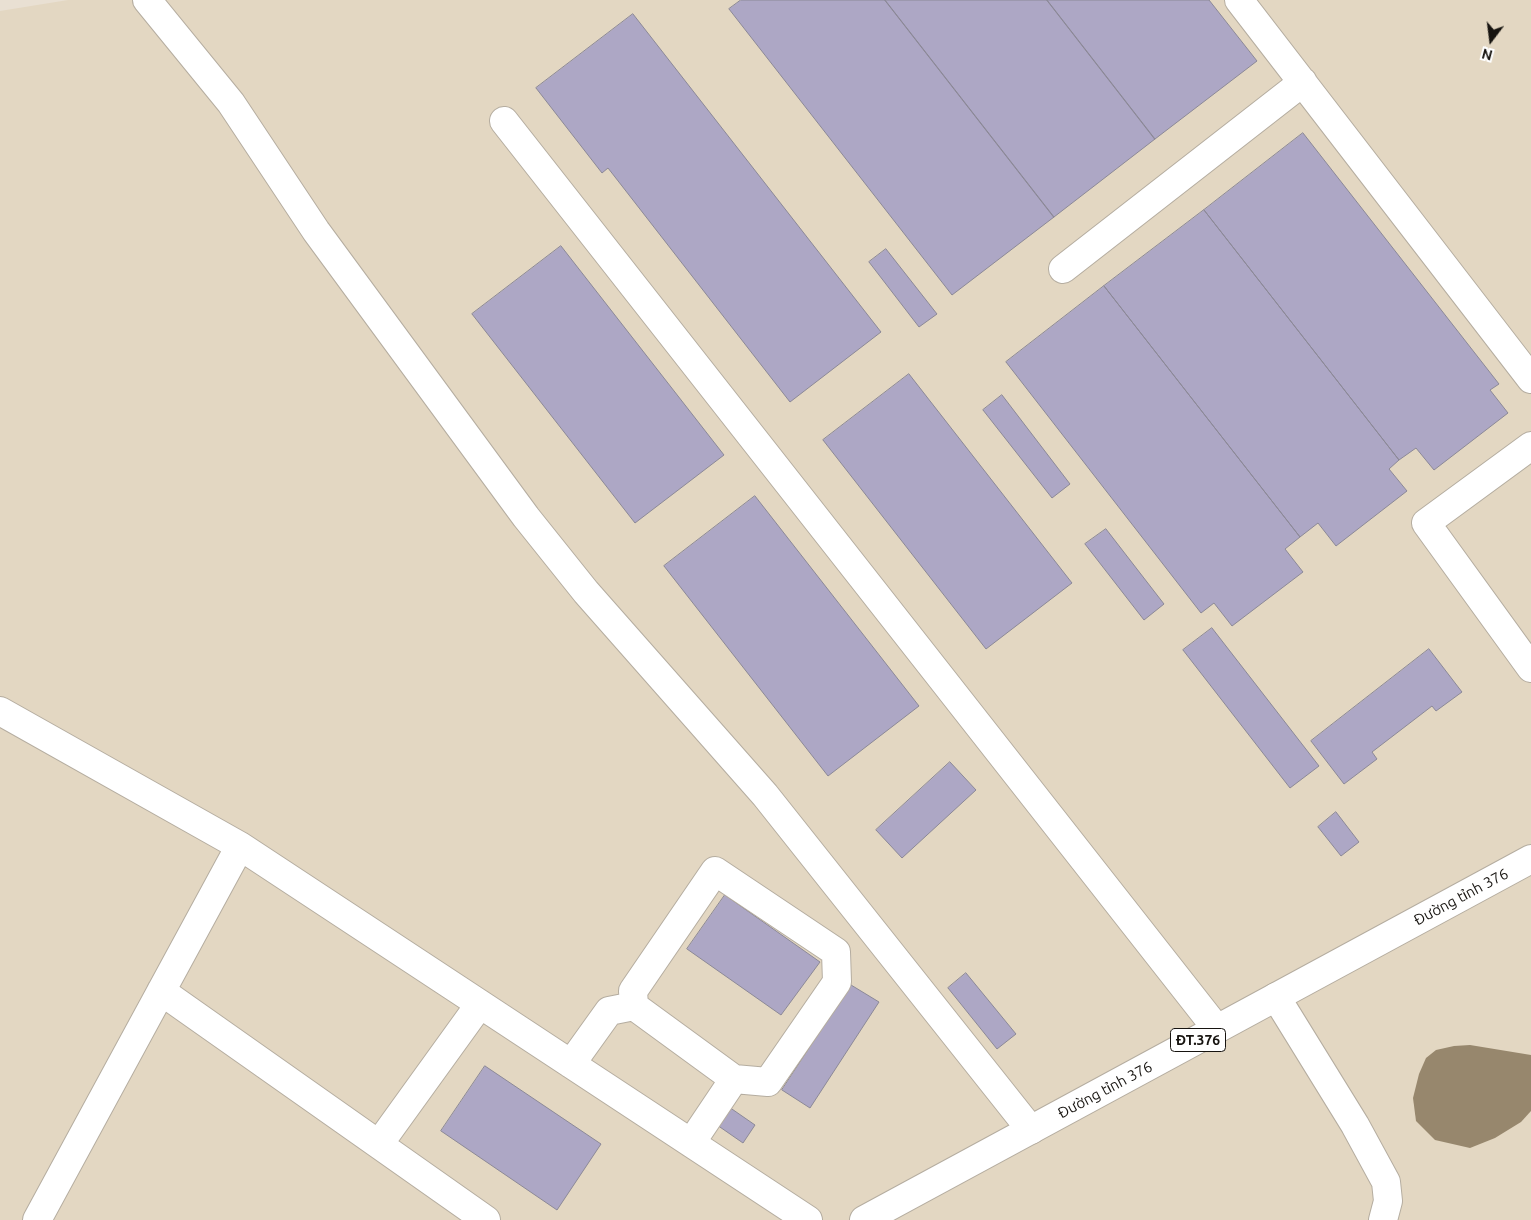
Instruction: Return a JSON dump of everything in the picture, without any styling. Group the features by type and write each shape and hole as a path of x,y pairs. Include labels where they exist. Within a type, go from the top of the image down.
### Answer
{"street":[{"path":"147,0 230,103 316,230 526,517 586,592 765,795 1031,1130"},
{"path":"1239,0 1531,379"},
{"path":"1063,269 1303,82"},
{"path":"504,121 1217,1029"},
{"path":"1531,446 1426,523 1531,668"},
{"path":"0,711 240,846 808,1220"},
{"path":"37,1220 240,846"},
{"name":"Đường tỉnh 376","path":"864,1220 1531,859"},
{"path":"571,1064 609,1011 634,1006 734,1079 768,1082 837,982 836,952 715,871 633,991 634,1006"},
{"path":"162,991 486,1220"},
{"path":"1276,997 1355,1125 1386,1182 1388,1202 1383,1220"},
{"path":"378,1144 480,1004"},
{"path":"691,1143 734,1079"}],"shaded area":[{"path":"68,0 1531,0 1531,1220 0,1220 0,11"},
{"path":"1470,1045 1531,1055 1531,1111 1521,1122 1495,1138 1470,1148 1435,1140 1416,1121 1413,1098 1419,1074 1426,1058 1436,1050"}],"building":[{"path":"741,0 885,0 1054,217 952,295 729,9"},
{"path":"885,0 1047,0 1155,139 1054,217"},
{"path":"1047,0 1209,0 1257,61 1155,139"},
{"path":"633,14 881,332 790,402 608,168 602,173 536,88"},
{"path":"1303,133 1499,384 1490,390 1508,413 1434,470 1416,448 1399,460 1204,210"},
{"path":"1204,210 1399,460 1389,469 1407,491 1336,546 1318,523 1300,537 1104,286"},
{"path":"561,246 724,455 635,523 472,314"},
{"path":"886,249 937,314 919,327 869,262"},
{"path":"1104,286 1300,537 1285,549 1303,572 1232,626 1214,603 1201,613 1006,362"},
{"path":"909,374 1072,583 986,649 823,440"},
{"path":"1002,395 1070,484 1052,498 983,410"},
{"path":"755,496 919,706 828,776 664,566"},
{"path":"1106,529 1164,604 1144,620 1085,544"},
{"path":"1212,628 1319,766 1290,788 1183,650"},
{"path":"1429,649 1462,692 1436,711 1432,706 1372,752 1377,759 1344,784 1311,741"},
{"path":"950,762 976,790 902,858 876,830"},
{"path":"1336,812 1359,842 1341,856 1318,827"},
{"path":"725,895 820,962 781,1015 687,949"},
{"path":"966,973 1016,1034 997,1049 948,988"},
{"path":"851,985 879,1002 810,1108 782,1090"},
{"path":"485,1066 601,1144 557,1210 441,1131"},
{"path":"729,1107 755,1125 743,1143 717,1125"}]}
